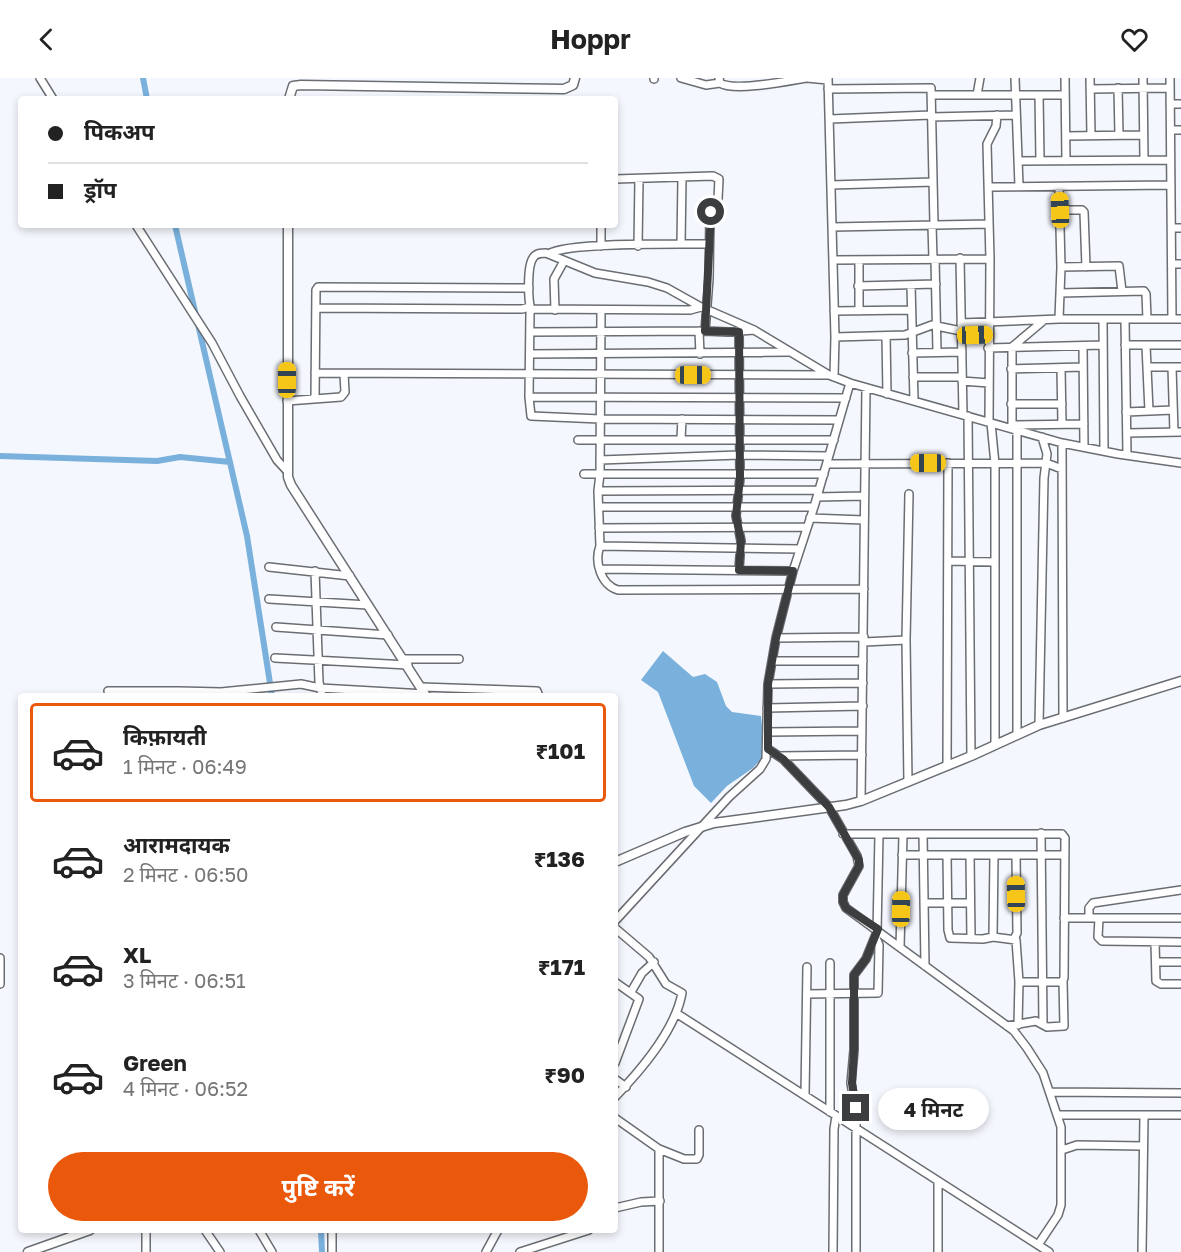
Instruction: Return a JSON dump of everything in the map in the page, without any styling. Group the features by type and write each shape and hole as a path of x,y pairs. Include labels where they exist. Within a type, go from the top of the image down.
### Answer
{"street":[{"path":"40,78 51,96"},
{"path":"291,82 559,89 570,88 574,78"},
{"path":"681,78 695,79 706,85 719,80 727,86 771,84 807,78 828,79 835,337 832,376"},
{"path":"977,95 980,78"},
{"path":"1015,78 1019,186"},
{"path":"1065,78 1066,161"},
{"path":"1090,78 1091,135"},
{"path":"1143,78 1144,160"},
{"path":"1170,78 1172,320"},
{"path":"828,89 929,87 932,90 937,352"},
{"path":"1118,88 1119,135"},
{"path":"1091,89 1170,88"},
{"path":"932,95 1065,95"},
{"path":"1039,95 1040,160"},
{"path":"1170,104 1181,104"},
{"path":"830,119 1016,115"},
{"path":"995,745 995,464 988,383 990,259 987,144 996,126 997,116"},
{"path":"1171,130 1181,130"},
{"path":"1066,136 1143,135"},
{"path":"1018,161 1170,160"},
{"path":"618,179 713,177 719,179 718,199 710,214 700,354"},
{"path":"681,244 682,178"},
{"path":"638,246 639,179"},
{"path":"831,185 933,182"},
{"path":"989,187 1170,185"},
{"path":"1059,187 1061,267 1059,319"},
{"path":"1060,210 1080,210 1084,213 1086,267"},
{"path":"832,227 989,224"},
{"path":"138,228 212,343 277,460 288,472"},
{"path":"288,228 287,401 288,472 291,485 424,692"},
{"path":"601,228 601,246"},
{"path":"1172,228 1181,228"},
{"path":"709,244 601,246 560,249 549,254 537,254 531,260 529,288 530,413 534,418 839,420"},
{"path":"549,254 595,273 662,286 754,330 832,376 850,383 1062,443 1181,463"},
{"path":"960,258 962,379 969,464 971,756"},
{"path":"833,260 990,259"},
{"path":"859,260 859,311"},
{"path":"555,310 554,279 564,261"},
{"path":"1172,264 1181,264"},
{"path":"1061,267 1119,267 1122,291"},
{"path":"858,286 936,284"},
{"path":"910,285 914,400"},
{"path":"315,398 316,290 320,287 529,288"},
{"path":"1060,293 1145,291 1147,319"},
{"path":"1172,292 1181,292"},
{"path":"316,308 601,311 704,308"},
{"path":"834,311 911,310"},
{"path":"601,311 598,491 600,546 597,559 605,583 618,590 864,589"},
{"path":"961,330 989,322 1059,319 1103,321 1181,319"},
{"path":"1125,320 1126,455"},
{"path":"1017,735 1017,464 1011,404 1012,347 1042,321"},
{"path":"1103,321 1104,451"},
{"path":"835,337 912,334 924,327 936,325 989,334"},
{"path":"530,332 739,332 754,330"},
{"path":"739,332 740,474 737,507 739,570"},
{"path":"886,336 888,394"},
{"path":"988,348 1103,345"},
{"path":"1125,345 1181,345"},
{"path":"1083,346 1084,447"},
{"path":"1146,346 1149,411"},
{"path":"530,354 789,352"},
{"path":"912,353 962,352"},
{"path":"1011,369 1083,367"},
{"path":"1147,367 1181,367"},
{"path":"1127,433 1177,432 1173,410 1172,367"},
{"path":"1061,369 1062,424"},
{"path":"315,374 832,376"},
{"path":"287,401 343,396 344,374"},
{"path":"913,377 962,379 988,383"},
{"path":"618,918 729,797 760,769 766,759 768,684 776,638 793,571 850,383"},
{"path":"861,801 866,388"},
{"path":"529,397 846,398"},
{"path":"1011,404 1062,404"},
{"path":"1126,412 1173,410"},
{"path":"681,439 682,419"},
{"path":"1014,428 1084,424"},
{"path":"1040,725 1047,450 1042,437"},
{"path":"578,440 834,440"},
{"path":"1062,443 1063,717"},
{"path":"600,460 739,454 866,463 1046,464 1062,469"},
{"path":"947,766 948,463"},
{"path":"584,474 824,474"},
{"path":"598,491 739,490 864,496"},
{"path":"908,782 906,640 909,494"},
{"path":"599,507 814,507"},
{"path":"810,518 864,520"},
{"path":"599,528 807,527"},
{"path":"600,546 800,549"},
{"path":"948,561 995,562"},
{"path":"269,567 350,576"},
{"path":"600,569 793,571"},
{"path":"315,572 321,693"},
{"path":"269,599 368,605"},
{"path":"276,627 388,635"},
{"path":"776,638 906,640"},
{"path":"275,658 406,662 459,659"},
{"path":"772,661 863,661"},
{"path":"618,861 703,826 728,820 861,801 1040,725 1181,681"},
{"path":"768,684 863,683"},
{"path":"242,693 301,684 320,688 424,692 512,693 537,690 538,693"},
{"path":"108,691 155,693"},
{"path":"767,708 863,706"},
{"path":"767,732 862,731"},
{"path":"768,749 779,756 829,807 857,856 859,863 843,895 846,908 878,929 1007,1026 1020,1037 1043,1073 1058,1115 1062,1150 1060,1211 1038,1245"},
{"path":"779,756 862,755"},
{"path":"1041,833 1043,1024"},
{"path":"843,834 1060,833 1064,835 1065,1025 1049,1027 1039,1021 1034,1021 1007,1026"},
{"path":"923,834 926,966"},
{"path":"856,1252 856,1108 852,1083 854,973 864,963 878,929 879,835"},
{"path":"900,947 903,835"},
{"path":"902,855 1065,855"},
{"path":"947,855 950,938 1014,939"},
{"path":"969,855 971,939"},
{"path":"993,937 994,855"},
{"path":"1016,855 1017,933 1014,939 1019,981 1018,1025"},
{"path":"1089,918 1089,908 1093,903 1181,890"},
{"path":"924,903 970,903"},
{"path":"1064,918 1181,918"},
{"path":"1099,918 1098,937 1102,942 1181,942"},
{"path":"618,931 654,962 666,984 682,993 676,1013 639,1073 618,1094"},
{"path":"807,994 878,993 879,945 876,938"},
{"path":"1155,942 1157,983 1181,984"},
{"path":"0,958 0,984"},
{"path":"631,992 639,978 654,962"},
{"path":"1156,962 1181,962"},
{"path":"830,963 834,1140 832,1252"},
{"path":"805,1095 807,967"},
{"path":"1019,981 1063,981"},
{"path":"618,984 631,992 639,1001 618,1055"},
{"path":"676,1013 1049,1252"},
{"path":"618,1081 626,1087"},
{"path":"1051,1092 1181,1093"},
{"path":"1058,1115 1181,1115"},
{"path":"1142,1252 1144,1116"},
{"path":"618,1120 659,1149 684,1159 697,1159 699,1130"},
{"path":"1062,1150 1077,1145 1143,1146"},
{"path":"659,1149 659,1252"},
{"path":"938,1181 938,1252"},
{"path":"618,1207 641,1202 660,1201"},
{"path":"28,1252 82,1233"},
{"path":"146,1233 146,1252"},
{"path":"208,1233 220,1252"},
{"path":"261,1233 272,1252"},
{"path":"332,1233 332,1252"},
{"path":"486,1252 496,1233"},
{"path":"520,1252 580,1233"}],"water":[{"path":"663,651 693,677 705,674 717,682 726,706 732,712 761,716 765,755 753,768 727,786 711,803 694,786 658,692 641,680"}],"waterway":[{"path":"143,78 146,96"},
{"path":"176,228 247,536 272,693"},
{"path":"0,456 157,461 180,457 230,462"},
{"path":"321,1233 322,1252"}],"route":[{"path":"711,212 705,331 739,332 740,478 736,516 741,541 739,570 793,571 776,638 768,684 768,749 783,759 829,807 859,860 859,866 843,895 843,902 846,908 878,929 866,959 854,975 852,1083 856,1108"}]}
